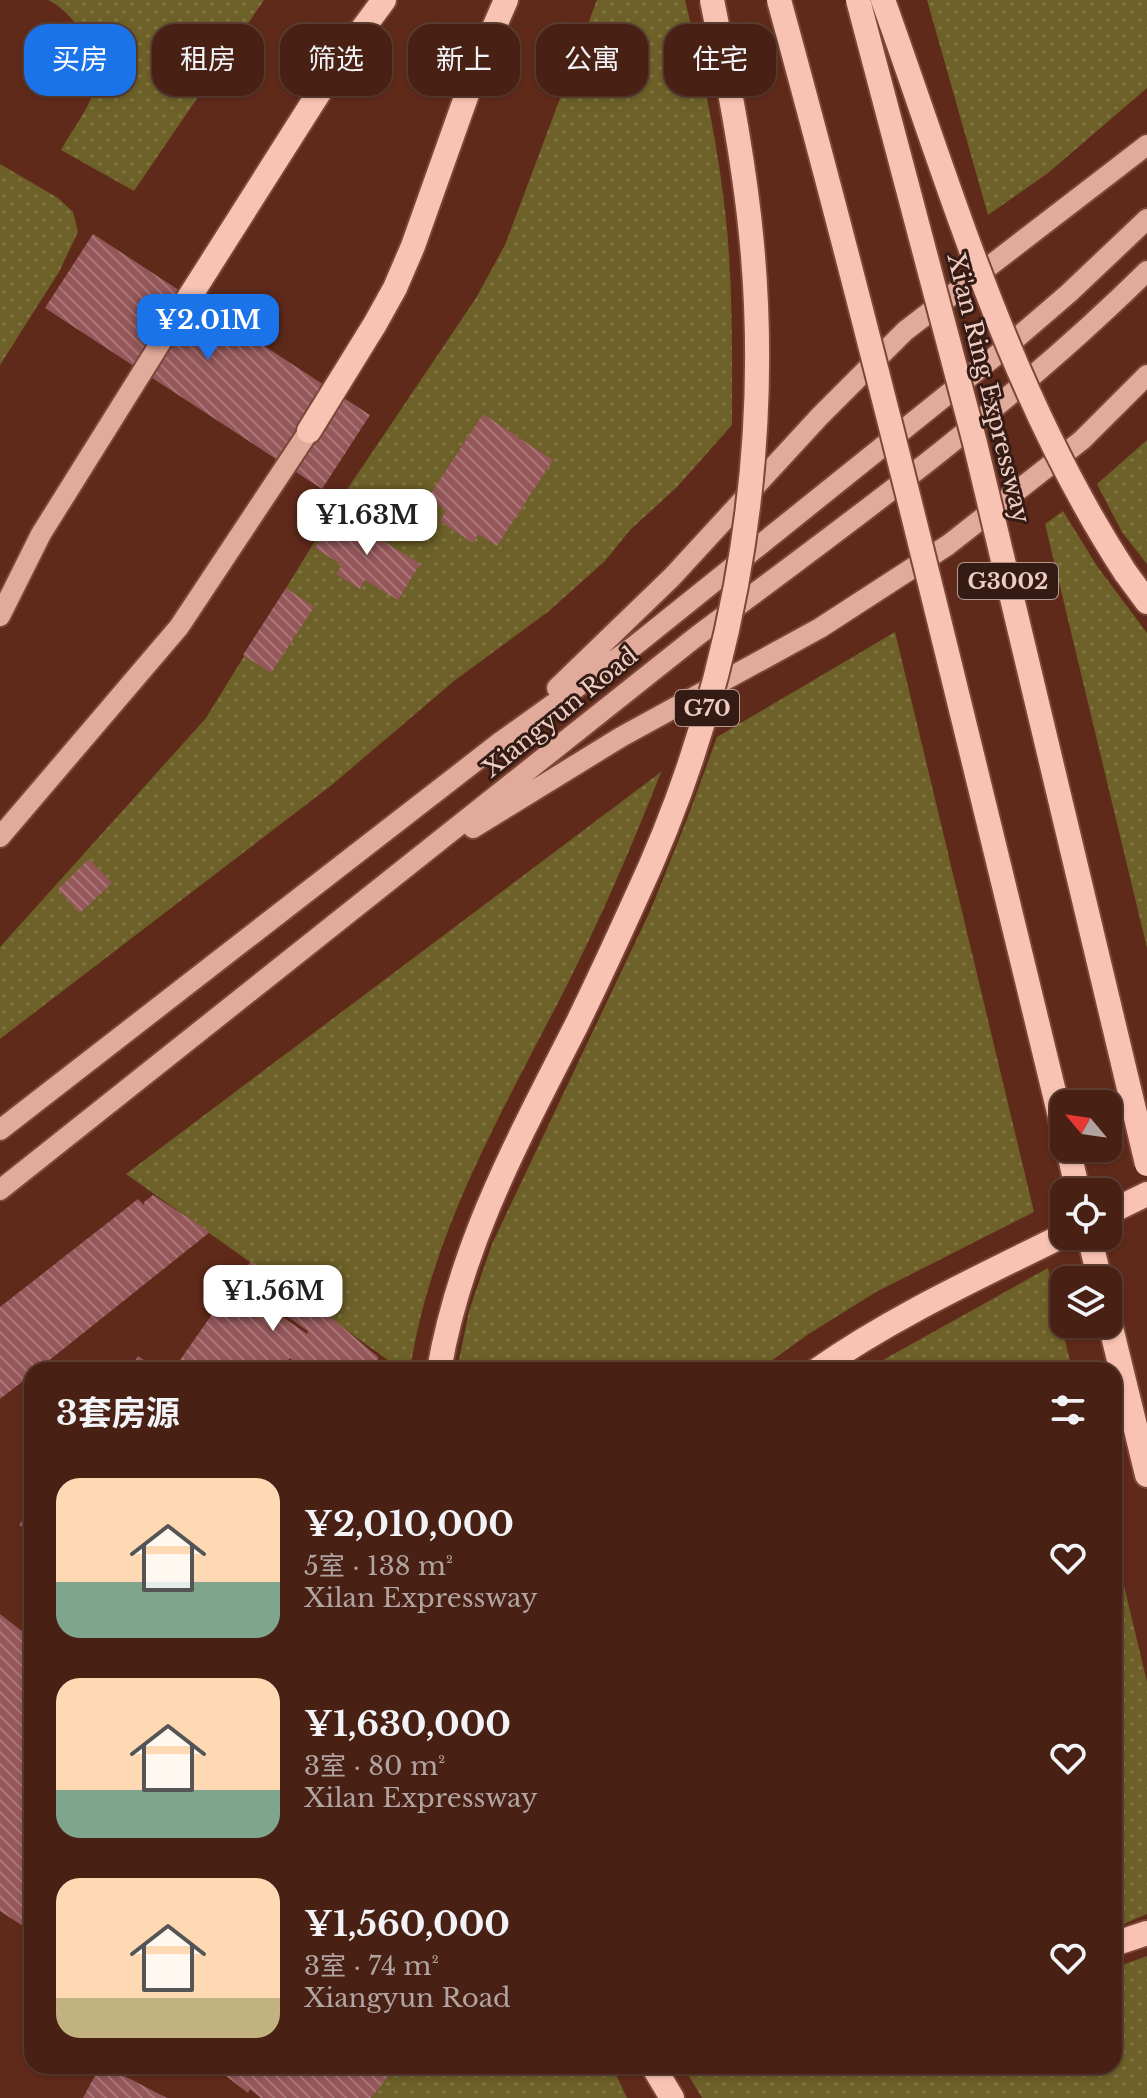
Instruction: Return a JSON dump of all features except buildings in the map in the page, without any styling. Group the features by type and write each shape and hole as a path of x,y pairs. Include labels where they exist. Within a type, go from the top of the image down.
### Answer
{"highway":[{"path":"166,334 341,58 384,0"},
{"path":"309,431 395,288 476,69 506,0"},
{"name":"G70","path":"441,1362 461,1273 479,1225 505,1164 578,1022 659,847 694,756 726,637 747,519 752,468 756,308 740,148 712,0"},
{"name":"G3002","path":"779,0 832,192 911,504 1054,1090"},
{"name":"Xi'an Ring Expressway","path":"858,0 975,443 1147,1164"},
{"path":"883,0 1025,390 1066,475 1125,572 1147,602"},
{"path":"1122,1206 1147,1194"},
{"path":"828,1362 901,1317 1050,1242"},
{"path":"1114,1338 1119,1362"},
{"path":"1122,1372 1147,1475"},
{"path":"1122,1941 1147,1933"},
{"path":"658,2074 672,2098"}],"main road":[{"path":"499,743 672,577 820,416 905,331 1147,145"},
{"name":"Xiangyun Road","path":"0,1130 499,743 633,647 1058,302 1147,219"},
{"name":"Xiangyun Road","path":"0,1190 697,636 924,465 1053,358 1147,271"},
{"path":"0,616 41,534 166,334"},
{"path":"388,882 611,742 820,628 937,552 1082,440 1147,375"},
{"path":"0,837 179,627 309,431"}],"shaded area":[{"path":"48,0 264,0 248,24 152,24 152,96 199,96 134,191 61,150 92,96 136,96 136,24 76,24"},
{"path":"597,0 685,0 690,24 664,24 664,96 706,96 710,114 729,254 732,425 677,487 630,530 605,561 549,611 454,681 333,784 0,1039 0,947 206,718 342,497 476,298 505,245 561,96 648,96 648,24 588,24"},
{"path":"927,0 1147,0 1147,88 1048,173 988,215"},
{"path":"0,164 58,198 73,212 78,232 59,272 0,365"},
{"path":"1147,440 1147,564 1122,532 1097,484"},
{"path":"1063,511 1097,566 1147,633 1147,948 1045,524"},
{"path":"895,632 1034,1212 876,1292 770,1362 459,1362 469,1311 492,1244 651,909 717,737"},
{"path":"661,772 591,936 494,1127 452,1221 434,1270 412,1362 391,1362 126,1174"},
{"path":"1048,1268 1050,1338 1064,1338 1070,1362 879,1362"},
{"path":"1122,1577 1147,1682 1147,1914 1122,1925"},
{"path":"1147,1956 1147,2098 702,2098 688,2074 1122,2074 1122,1965"},
{"path":"388,2074 616,2074 627,2098 371,2098"}]}
